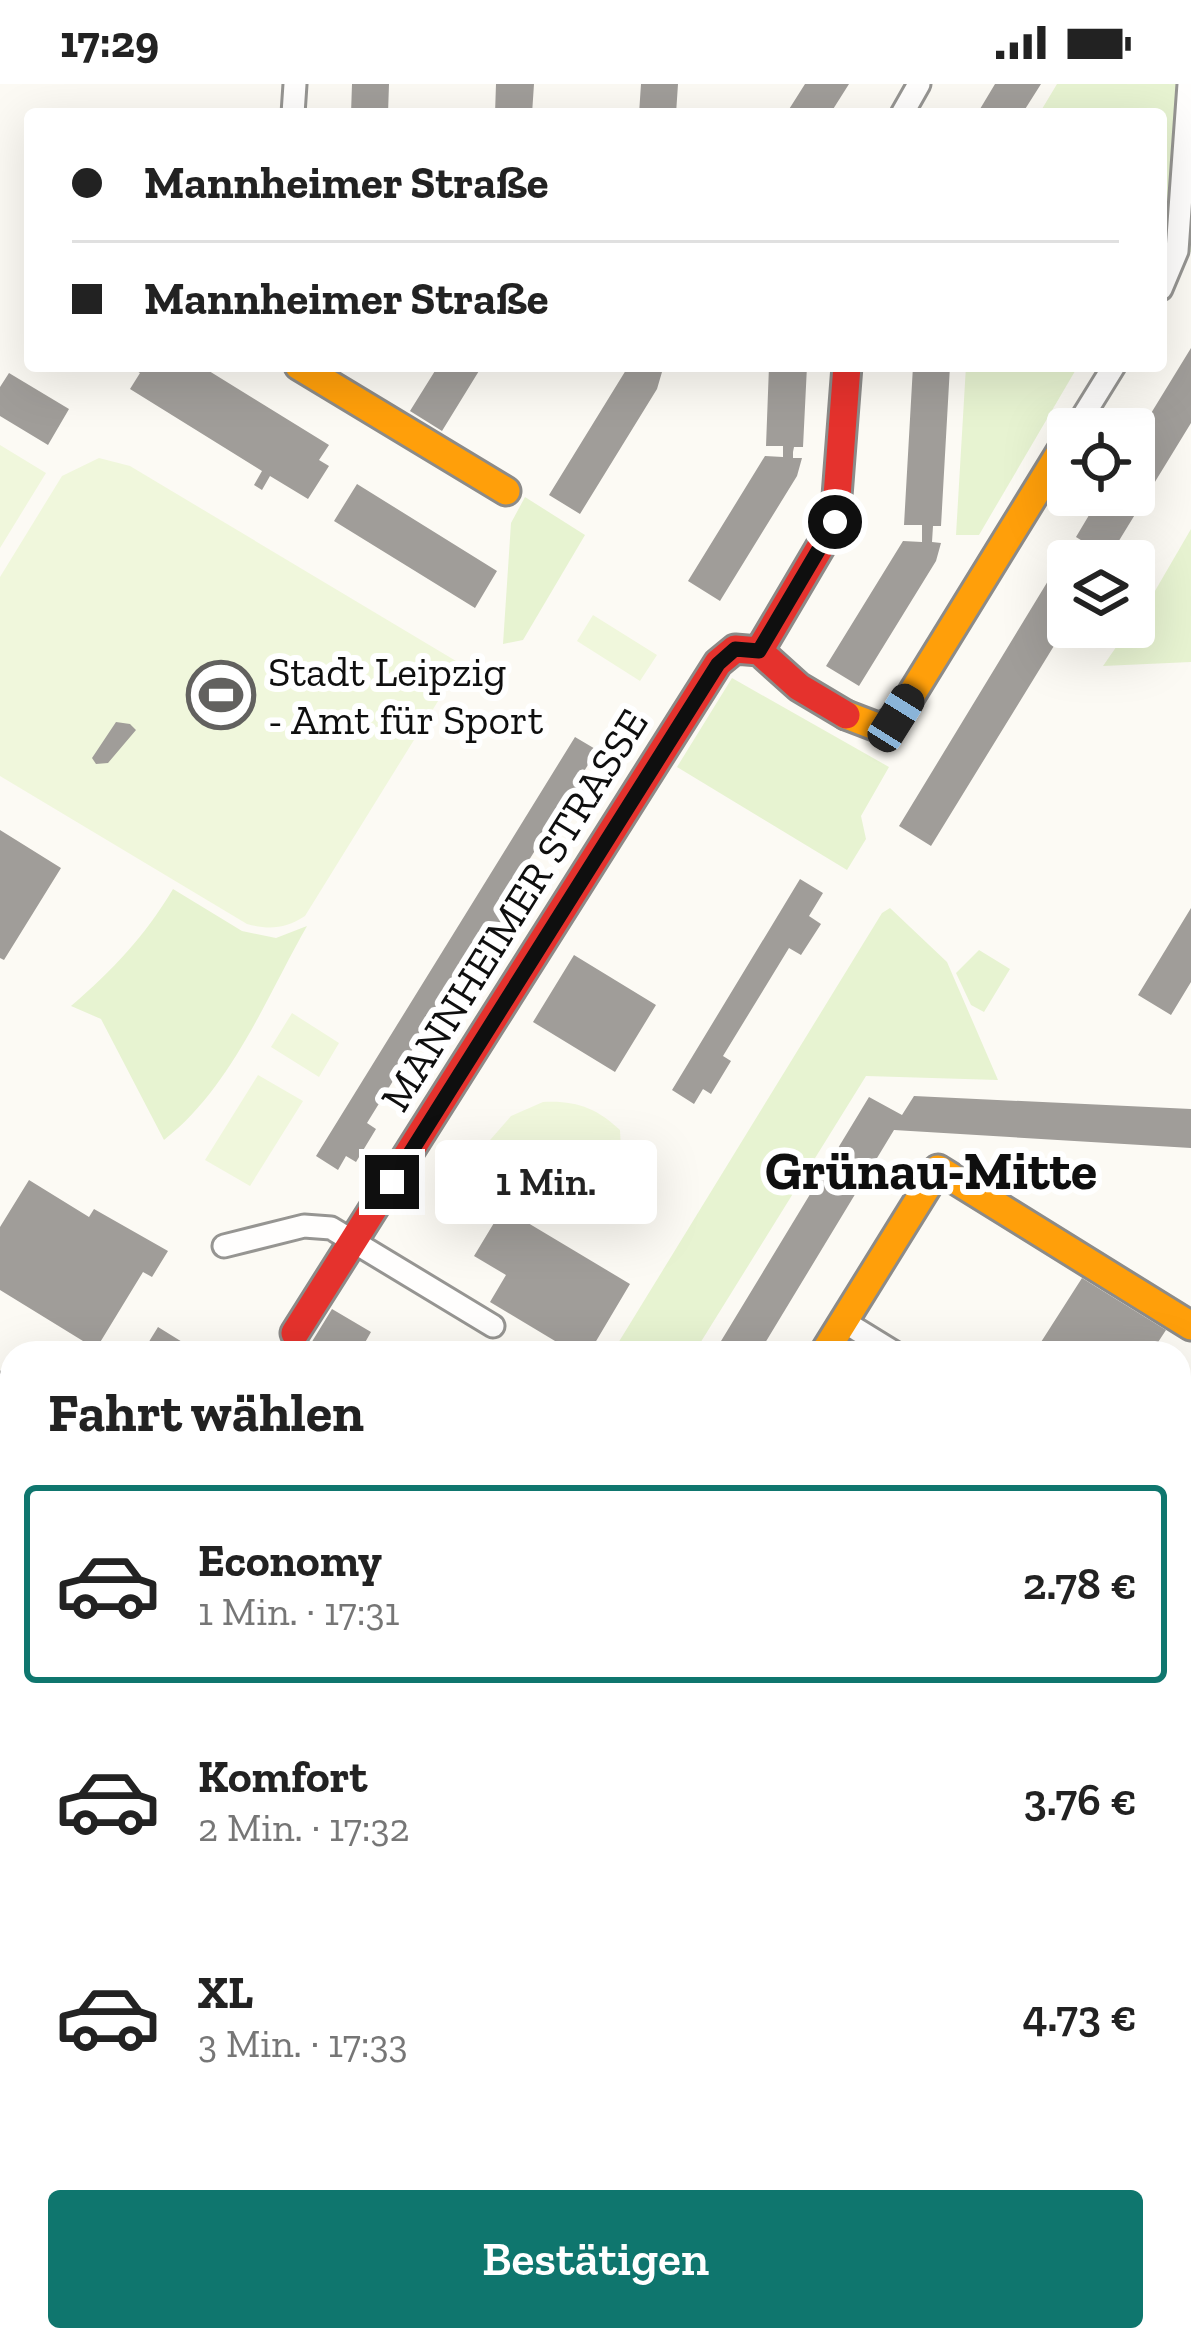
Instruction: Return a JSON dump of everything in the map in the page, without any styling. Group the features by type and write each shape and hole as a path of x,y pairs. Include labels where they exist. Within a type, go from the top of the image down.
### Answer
{"street":[{"path":"1167,276 1178,251 1189,84"},
{"path":"309,372 506,490"},
{"path":"847,372 835,522 759,651 782,677 863,724 880,728 896,718 1047,474"},
{"path":"1088,408 1110,372"},
{"name":"MANNHEIMER STRASSE","path":"295,1334 718,664 735,649 759,651"},
{"path":"831,1341 938,1169 1191,1327"},
{"path":"224,1246 304,1226 331,1228 494,1326"},
{"path":"843,1321 876,1341"}],"green space":[{"path":"1057,84 1191,84 1191,252 1167,250 1167,108 1043,108"},
{"path":"966,372 1074,372 1053,408 1047,408 1047,419 979,535 956,535"},
{"path":"0,445 46,473 0,548"},
{"name":"Stadt Leipzig - Amt für Sport","path":"99,458 130,466 461,664 305,916 291,924 270,928 247,924 0,776 0,577 62,476"},
{"path":"525,497 585,535 523,640 503,644 511,523"},
{"path":"1191,529 1191,662 1103,666 1115,648 1155,648 1155,591"},
{"path":"593,615 657,655 640,681 577,641"},
{"path":"732,678 889,767 861,816 866,839 847,870 677,767"},
{"path":"173,889 242,931 276,938 307,926 228,1068 188,1119 164,1140 101,1019 71,1006 127,952"},
{"path":"890,908 947,962 998,1080 866,1076 701,1341 619,1341 882,913"},
{"path":"979,950 1010,969 984,1012 971,1005 956,973"},
{"path":"292,1013 339,1043 319,1077 271,1047"},
{"path":"258,1075 303,1101 250,1186 205,1160"},
{"path":"543,1102 575,1104 603,1116 620,1130 621,1150 484,1147 511,1116"},
{"path":"620,1162 620,1210 588,1195 577,1163"}],"building":[{"path":"352,84 389,84 388,108 351,108"},
{"path":"496,84 534,84 532,108 495,108"},
{"path":"641,84 678,84 676,108 639,108"},
{"path":"805,84 849,84 834,108 790,108"},
{"path":"995,84 1041,84 1026,108 981,108"},
{"path":"1191,348 1191,423 1155,482 1155,408"},
{"path":"211,372 329,445 319,460 329,466 308,499 270,476 262,490 254,485 262,471 130,389 140,373"},
{"path":"434,372 478,372 442,431 410,411"},
{"path":"625,372 662,372 657,389 580,514 549,495"},
{"path":"769,372 807,372 803,447 794,447 793,452 793,458 802,458 797,476 720,601 688,581 765,456 783,457 783,446 766,446"},
{"path":"913,372 950,372 941,526 933,526 932,542 941,543 936,561 859,686 826,666 903,541 922,542 922,525 904,525"},
{"path":"9,373 69,409 48,445 0,416 0,387"},
{"path":"357,484 497,571 475,608 334,521"},
{"path":"1088,516 1134,516 1119,540 1076,537"},
{"path":"1047,583 1047,648 1053,648 931,846 899,826"},
{"path":"116,722 136,730 108,763 96,764 92,758"},
{"path":"575,737 597,750 583,773 595,781 576,812 563,805 497,912 505,918 485,952 476,946 453,983 465,991 445,1024 433,1016 367,1123 376,1129 356,1162 346,1156 338,1170 316,1156"},
{"path":"0,830 61,868 4,960 0,958"},
{"path":"800,879 823,893 809,916 821,924 801,955 789,948 723,1056 731,1061 711,1094 703,1089 694,1104 672,1090"},
{"path":"1191,908 1191,982 1171,1015 1138,995"},
{"path":"574,955 656,1005 615,1072 533,1022"},
{"path":"914,1096 1191,1109 1191,1148 894,1130 766,1341 721,1341 869,1097 902,1115"},
{"path":"29,1180 89,1217 94,1209 168,1251 152,1277 143,1272 101,1341 83,1341 0,1290 0,1227"},
{"path":"503,1208 630,1284 596,1341 555,1341 490,1302 506,1275 474,1256"},
{"path":"1082,1278 1166,1330 1159,1341 1042,1341"},
{"path":"332,1309 371,1332 366,1341 312,1341"},
{"path":"158,1327 181,1341 149,1341"}],"traffic: slow":[{"path":"309,372 506,491"},
{"path":"846,715 880,728 897,718 1047,474"},
{"path":"831,1341 938,1169 1191,1326"}],"traffic: jam":[{"path":"759,651 835,522 847,372"},
{"path":"295,1333 718,663 735,649 759,651 799,687 846,715"}],"place":[{"name":"Stadt Leipzig - Amt für Sport","path":"221,695"}],"district":[{"name":"Grünau-Mitte","path":"931,1170"}],"route":[{"path":"392,1182 718,664 735,649 759,651 835,522"}]}
